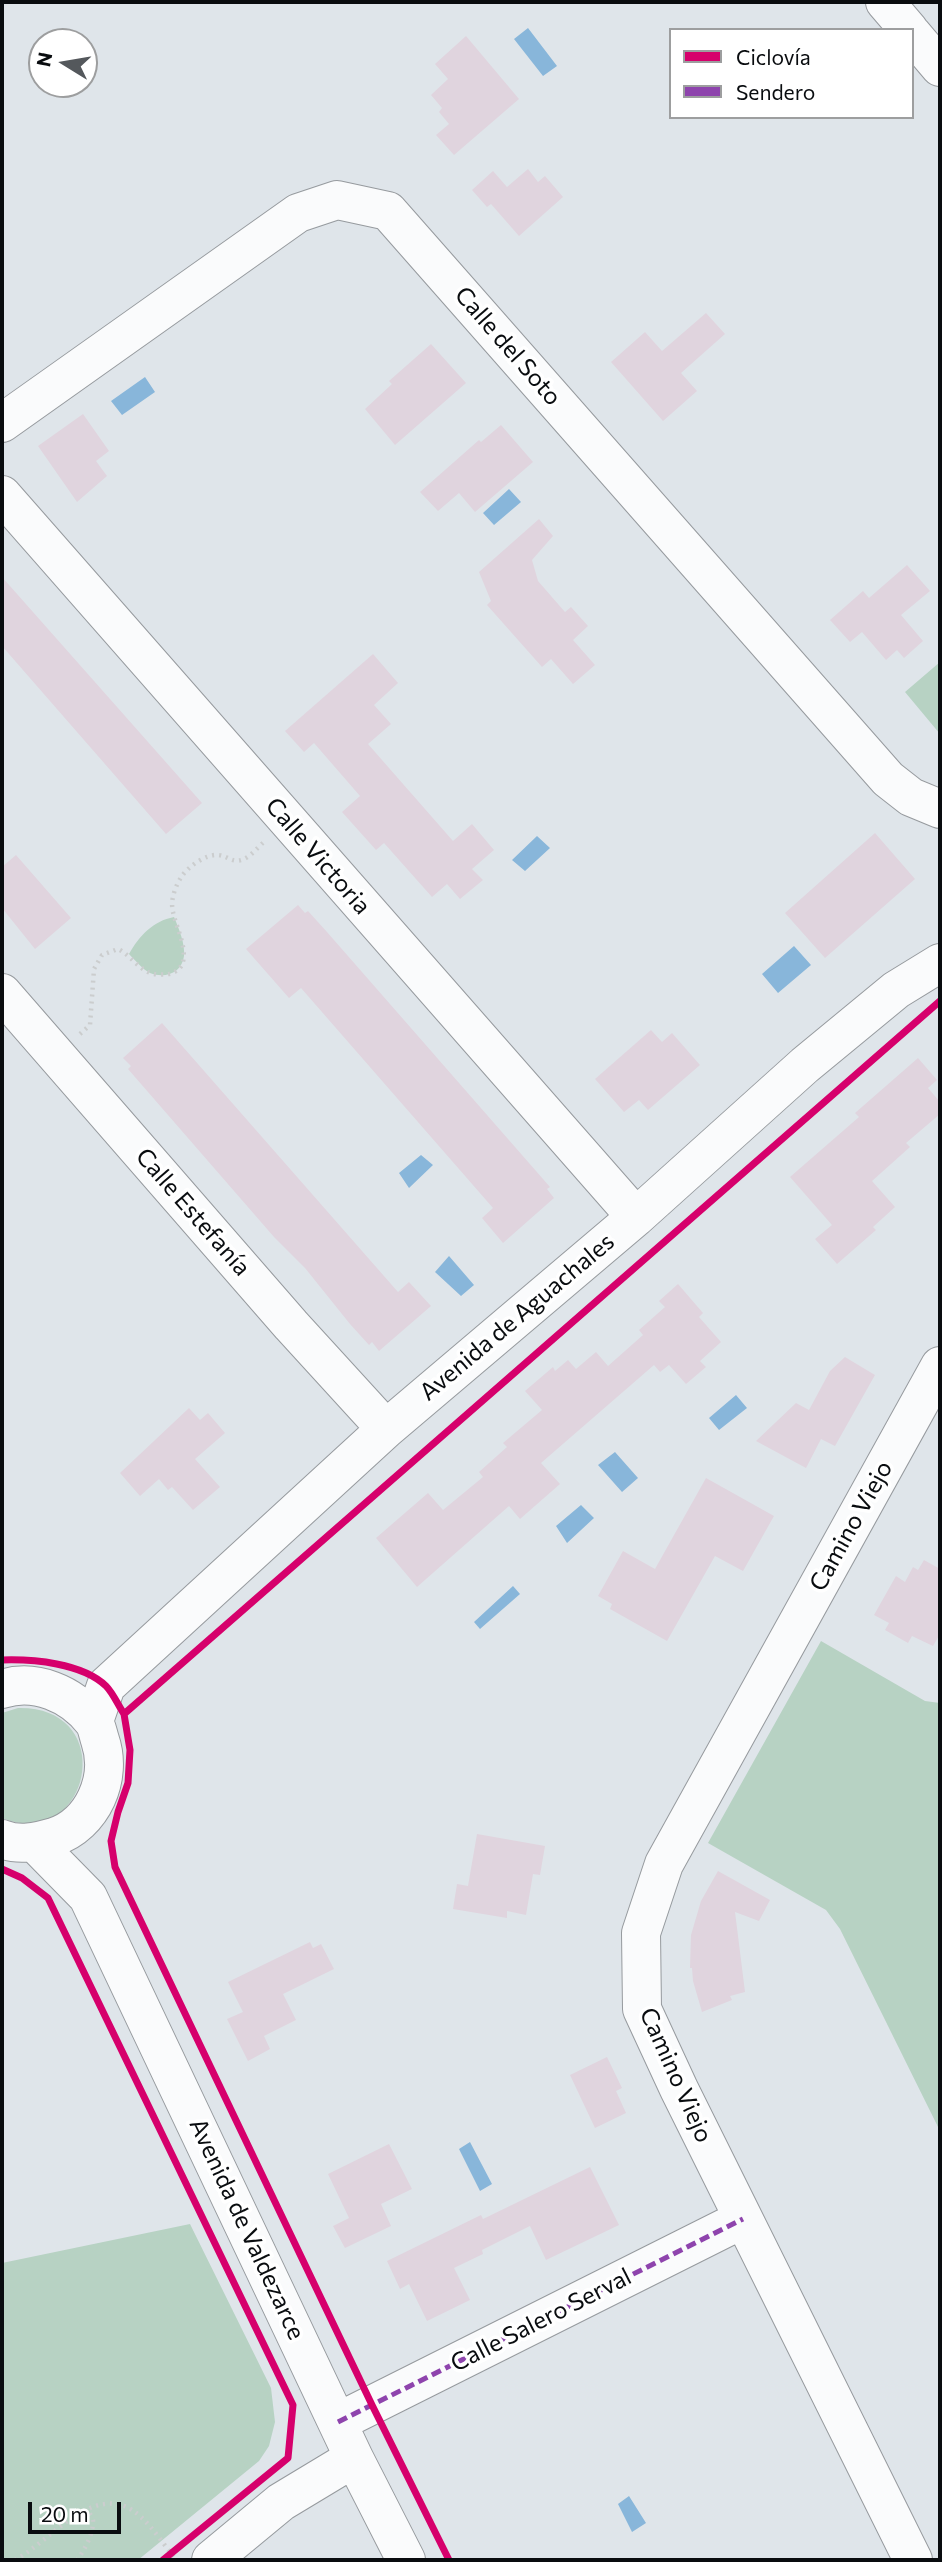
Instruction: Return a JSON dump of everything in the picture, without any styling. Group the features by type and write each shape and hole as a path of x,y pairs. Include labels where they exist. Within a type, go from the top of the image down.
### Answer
{"street":[{"path":"885,2 907,28"},
{"path":"914,36 940,67"},
{"name":"Calle del Soto","path":"2,423 298,213 337,200 388,211 888,779 912,797 940,809"},
{"name":"Calle Victoria","path":"2,495 636,1217"},
{"name":"Avenida de Aguachales","path":"66,1696 106,1686 386,1429 636,1217 825,1048 896,990 940,963"},
{"name":"Calle Estefanía","path":"2,993 291,1325 386,1429"},
{"name":"Camino Viejo","path":"913,2560 642,2009 641,1933 664,1864 940,1366"},
{"path":"2,1689 26,1685 47,1688 66,1696 94,1721 104,1752 104,1777 96,1801 81,1821 60,1835 19,1841"},
{"name":"Avenida de Aguachales","path":"94,1721 106,1686"},
{"name":"Avenida de Valdezarce","path":"81,1821 88,1897 354,2458 407,2560"},
{"name":"Avenida de Valdezarce","path":"19,1841 88,1897"},
{"name":"Calle Salero Serval","path":"338,2422 743,2219"},
{"path":"196,2553 354,2458"}],"path":[{"path":"57,1056 90,1025 94,969 102,954 118,949 129,954 148,972 161,975 173,973 180,967 184,956 182,938 172,911 174,892 183,875 200,860 219,855 234,862 246,859 288,822"},
{"path":"15,2560 31,2552 87,2509 108,2502 127,2507 142,2518 173,2557"},
{"path":"76,2560 82,2554 93,2521 87,2509"},
{"path":"163,2560 196,2553"}],"green space":[{"path":"940,662 940,734 905,692"},
{"path":"174,917 184,946 183,962 167,975 150,973 129,954 147,930"},
{"path":"821,1641 925,1701 940,1703 940,2131 840,1929 826,1910 708,1843"},
{"path":"18,1708 50,1714 71,1729 81,1751 82,1776 73,1798 56,1816 32,1824 2,1818 2,1713"},
{"path":"190,2224 271,2388 275,2422 269,2446 259,2461 138,2560 2,2560 2,2263"}],"water":[{"path":"528,28 557,66 543,76 514,39"},
{"path":"145,377 155,392 122,415 111,401"},
{"path":"509,489 521,502 494,525 483,513"},
{"path":"537,836 550,848 525,871 512,860"},
{"path":"794,946 811,965 778,993 762,974"},
{"path":"421,1155 433,1165 409,1188 399,1173"},
{"path":"449,1256 474,1285 461,1296 435,1272"},
{"path":"736,1395 747,1408 719,1430 709,1418"},
{"path":"615,1452 638,1478 622,1492 598,1465"},
{"path":"581,1505 594,1518 567,1543 556,1526"},
{"path":"513,1586 520,1594 480,1629 474,1622"},
{"path":"470,2142 492,2184 480,2191 459,2149"},
{"path":"629,2496 646,2523 632,2532 618,2504"}],"building":[{"path":"466,36 519,99 454,155 436,135 449,124 439,112 442,108 431,95 448,79 435,64"},
{"path":"528,169 538,182 545,176 563,197 519,236 491,204 487,207 472,190 493,171 507,187"},
{"path":"706,313 725,334 681,373 697,391 663,421 611,362 645,332 662,351"},
{"path":"431,344 466,383 395,445 365,409 392,384 389,381"},
{"path":"83,414 109,451 96,461 107,476 77,502 38,446"},
{"path":"501,425 533,462 475,512 459,493 438,511 420,492 479,440 481,442"},
{"path":"539,519 553,536 532,560 538,581 565,612 571,607 588,626 573,640 595,665 573,684 551,659 542,667 487,605 491,601 479,572"},
{"path":"907,565 930,591 901,615 923,641 904,658 897,650 886,660 862,632 850,642 830,620 863,591 869,598"},
{"path":"2,577 202,803 166,834 2,646"},
{"path":"373,654 398,683 374,705 391,724 368,744 453,841 472,824 494,850 472,869 483,880 460,899 447,884 432,897 384,843 376,850 342,812 360,796 314,743 304,752 285,731"},
{"path":"875,833 915,879 825,958 785,913"},
{"path":"16,855 71,918 35,949 2,908 2,867"},
{"path":"298,905 305,913 308,911 327,932 550,1187 547,1189 554,1198 503,1243 482,1218 493,1208 301,988 289,998 246,949"},
{"path":"162,1023 398,1292 409,1282 431,1306 379,1351 372,1342 369,1345 350,1324 305,1268 274,1237 128,1069 131,1066 123,1058"},
{"path":"651,1030 662,1042 672,1033 700,1065 648,1110 639,1100 624,1112 595,1079"},
{"path":"918,1058 937,1080 928,1088 940,1102 940,1114 906,1143 910,1147 872,1181 895,1207 873,1227 876,1230 837,1264 815,1239 832,1225 790,1177 859,1117 855,1113"},
{"path":"678,1284 703,1313 699,1317 721,1342 700,1361 706,1367 686,1384 669,1365 660,1372 654,1365 541,1463 560,1484 520,1519 509,1506 417,1587 376,1538 428,1493 443,1510 483,1477 479,1472 507,1447 503,1443 542,1410 525,1391 553,1367 555,1371 568,1360 576,1369 596,1352 608,1366 643,1335 639,1330 665,1307 659,1301"},
{"path":"845,1357 875,1375 835,1446 821,1439 806,1468 756,1441 796,1403 809,1410 830,1371"},
{"path":"189,1408 200,1420 208,1413 225,1433 195,1459 220,1487 193,1510 172,1487 168,1490 159,1479 140,1496 120,1473"},
{"path":"706,1478 774,1516 743,1571 715,1556 667,1641 610,1609 612,1604 598,1596 623,1551 655,1569"},
{"path":"924,1560 940,1569 940,1634 933,1646 912,1636 908,1643 885,1630 889,1623 874,1615 896,1576 905,1582 913,1567 918,1570"},
{"path":"477,1834 545,1846 540,1875 533,1874 526,1915 507,1911 507,1918 453,1909 457,1884 468,1886"},
{"path":"718,1871 770,1900 759,1921 735,1912 745,1992 730,1996 732,2000 702,2012 690,1968 691,1935 701,1901"},
{"path":"310,1942 313,1948 321,1944 334,1969 283,1994 296,2020 264,2036 270,2049 248,2061 227,2019 243,2012 228,1982"},
{"path":"607,2057 622,2088 616,2091 626,2113 595,2128 570,2075"},
{"path":"389,2144 412,2189 381,2204 391,2226 345,2248 333,2226 349,2218 328,2174"},
{"path":"590,2167 619,2225 546,2260 530,2226 482,2250 483,2254 454,2268 470,2300 427,2321 409,2284 400,2289 387,2261 481,2215 483,2219"}],"marked path":[{"path":"338,2422 743,2219"}],"cycle path":[{"path":"2,1660 57,1664 84,1672 106,1686 124,1714 940,1001"},
{"path":"124,1714 130,1750 128,1783 111,1841 115,1867 449,2560"},
{"path":"2,1869 22,1878 48,1898 293,2405 288,2458 163,2560"}]}
